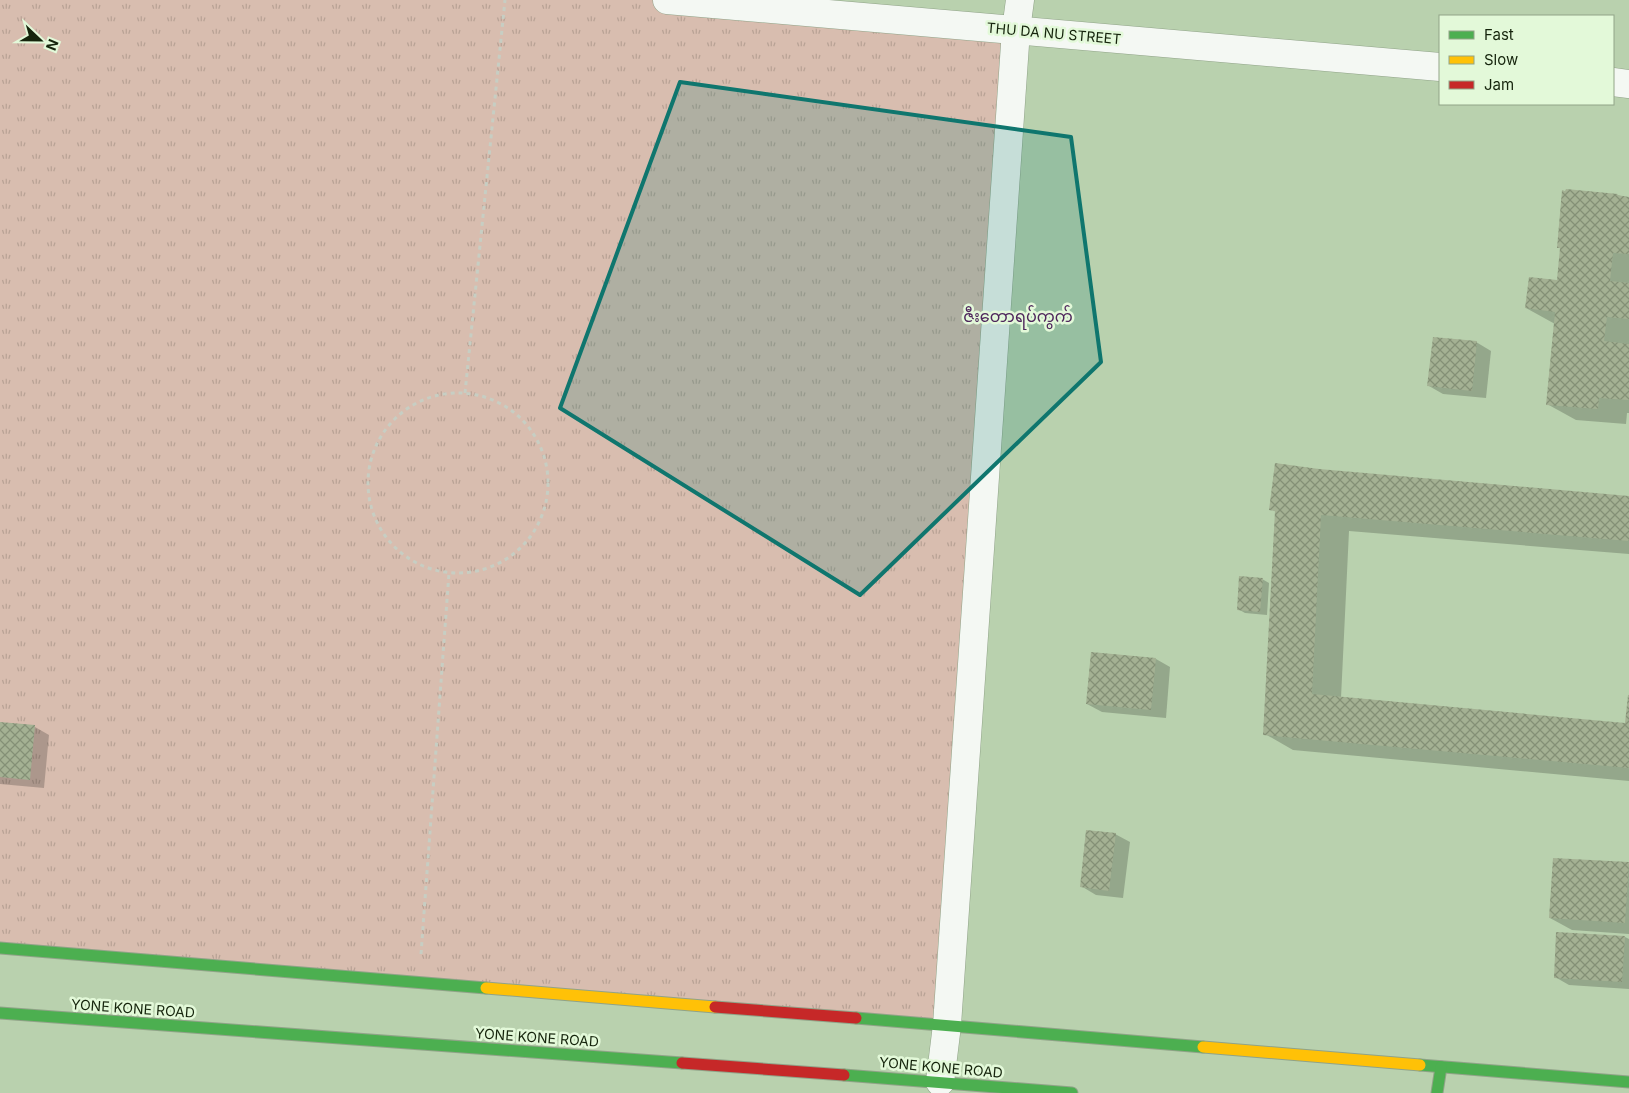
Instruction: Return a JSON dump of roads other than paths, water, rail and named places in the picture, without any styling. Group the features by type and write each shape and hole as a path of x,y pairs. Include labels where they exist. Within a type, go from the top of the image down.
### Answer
{"street":[{"name":"THU DA NU STREET","path":"667,0 1439,67"},
{"path":"940,1082 947,1025 1016,30 1020,0"},
{"path":"1614,82 1629,84"},
{"path":"0,948 1629,1082"},
{"name":"YONE KONE ROAD","path":"0,1013 1072,1093"},
{"path":"1437,1093 1441,1067"}],"district":[{"name":"ဇီးတောရပ်ကွက်","path":"1018,316"}]}
